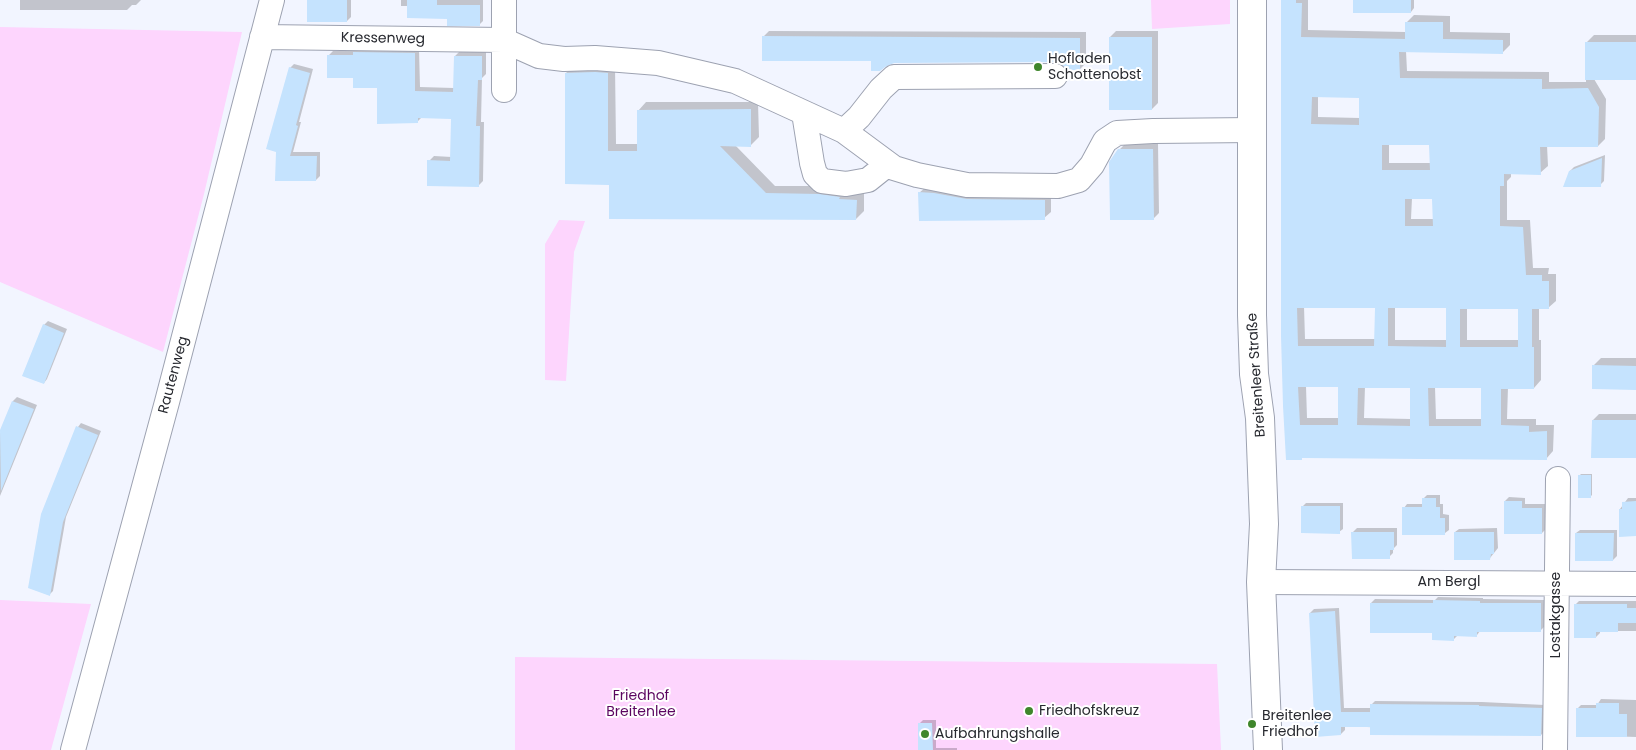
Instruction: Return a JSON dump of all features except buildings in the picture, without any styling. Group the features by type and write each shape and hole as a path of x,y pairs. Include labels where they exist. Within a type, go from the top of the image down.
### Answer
{"main road":[{"name":"Breitenleer Straße","path":"1252,0 1253,335 1254,374 1260,418 1264,524 1261,582 1268,750"}],"street":[{"name":"Rautenweg","path":"73,750 167,402 272,0"},
{"path":"504,0 504,90"},
{"name":"Kressenweg","path":"262,37 504,40"},
{"path":"504,40 539,56 564,59 595,58 658,63 735,80 844,131 894,168 916,175 967,186 1058,186 1080,180 1092,165 1104,141 1117,132 1252,130"},
{"path":"844,131 894,77 1056,76"},
{"path":"804,113 812,163 815,174 822,182 846,184 868,180 888,164"},
{"name":"Lostakgasse","path":"1555,750 1558,479"},
{"name":"Am Bergl","path":"1261,582 1636,584"}],"green space":[{"path":"1151,0 1230,0 1230,24 1152,29"},
{"path":"0,27 242,32 204,194 163,352 0,282"},
{"path":"559,220 585,221 574,252 566,381 545,380 545,244"},
{"path":"0,600 91,604 51,750 0,750"},
{"name":"Friedhof Breitenlee","path":"515,657 1217,664 1221,750 515,750"}],"place":[{"name":"Hofladen Schottenobst","path":"1038,67"},
{"name":"Friedhofskreuz","path":"1029,711"},
{"name":"Breitenlee Friedhof","path":"1252,724"},
{"name":"Aufbahrungshalle","path":"925,734"}]}
